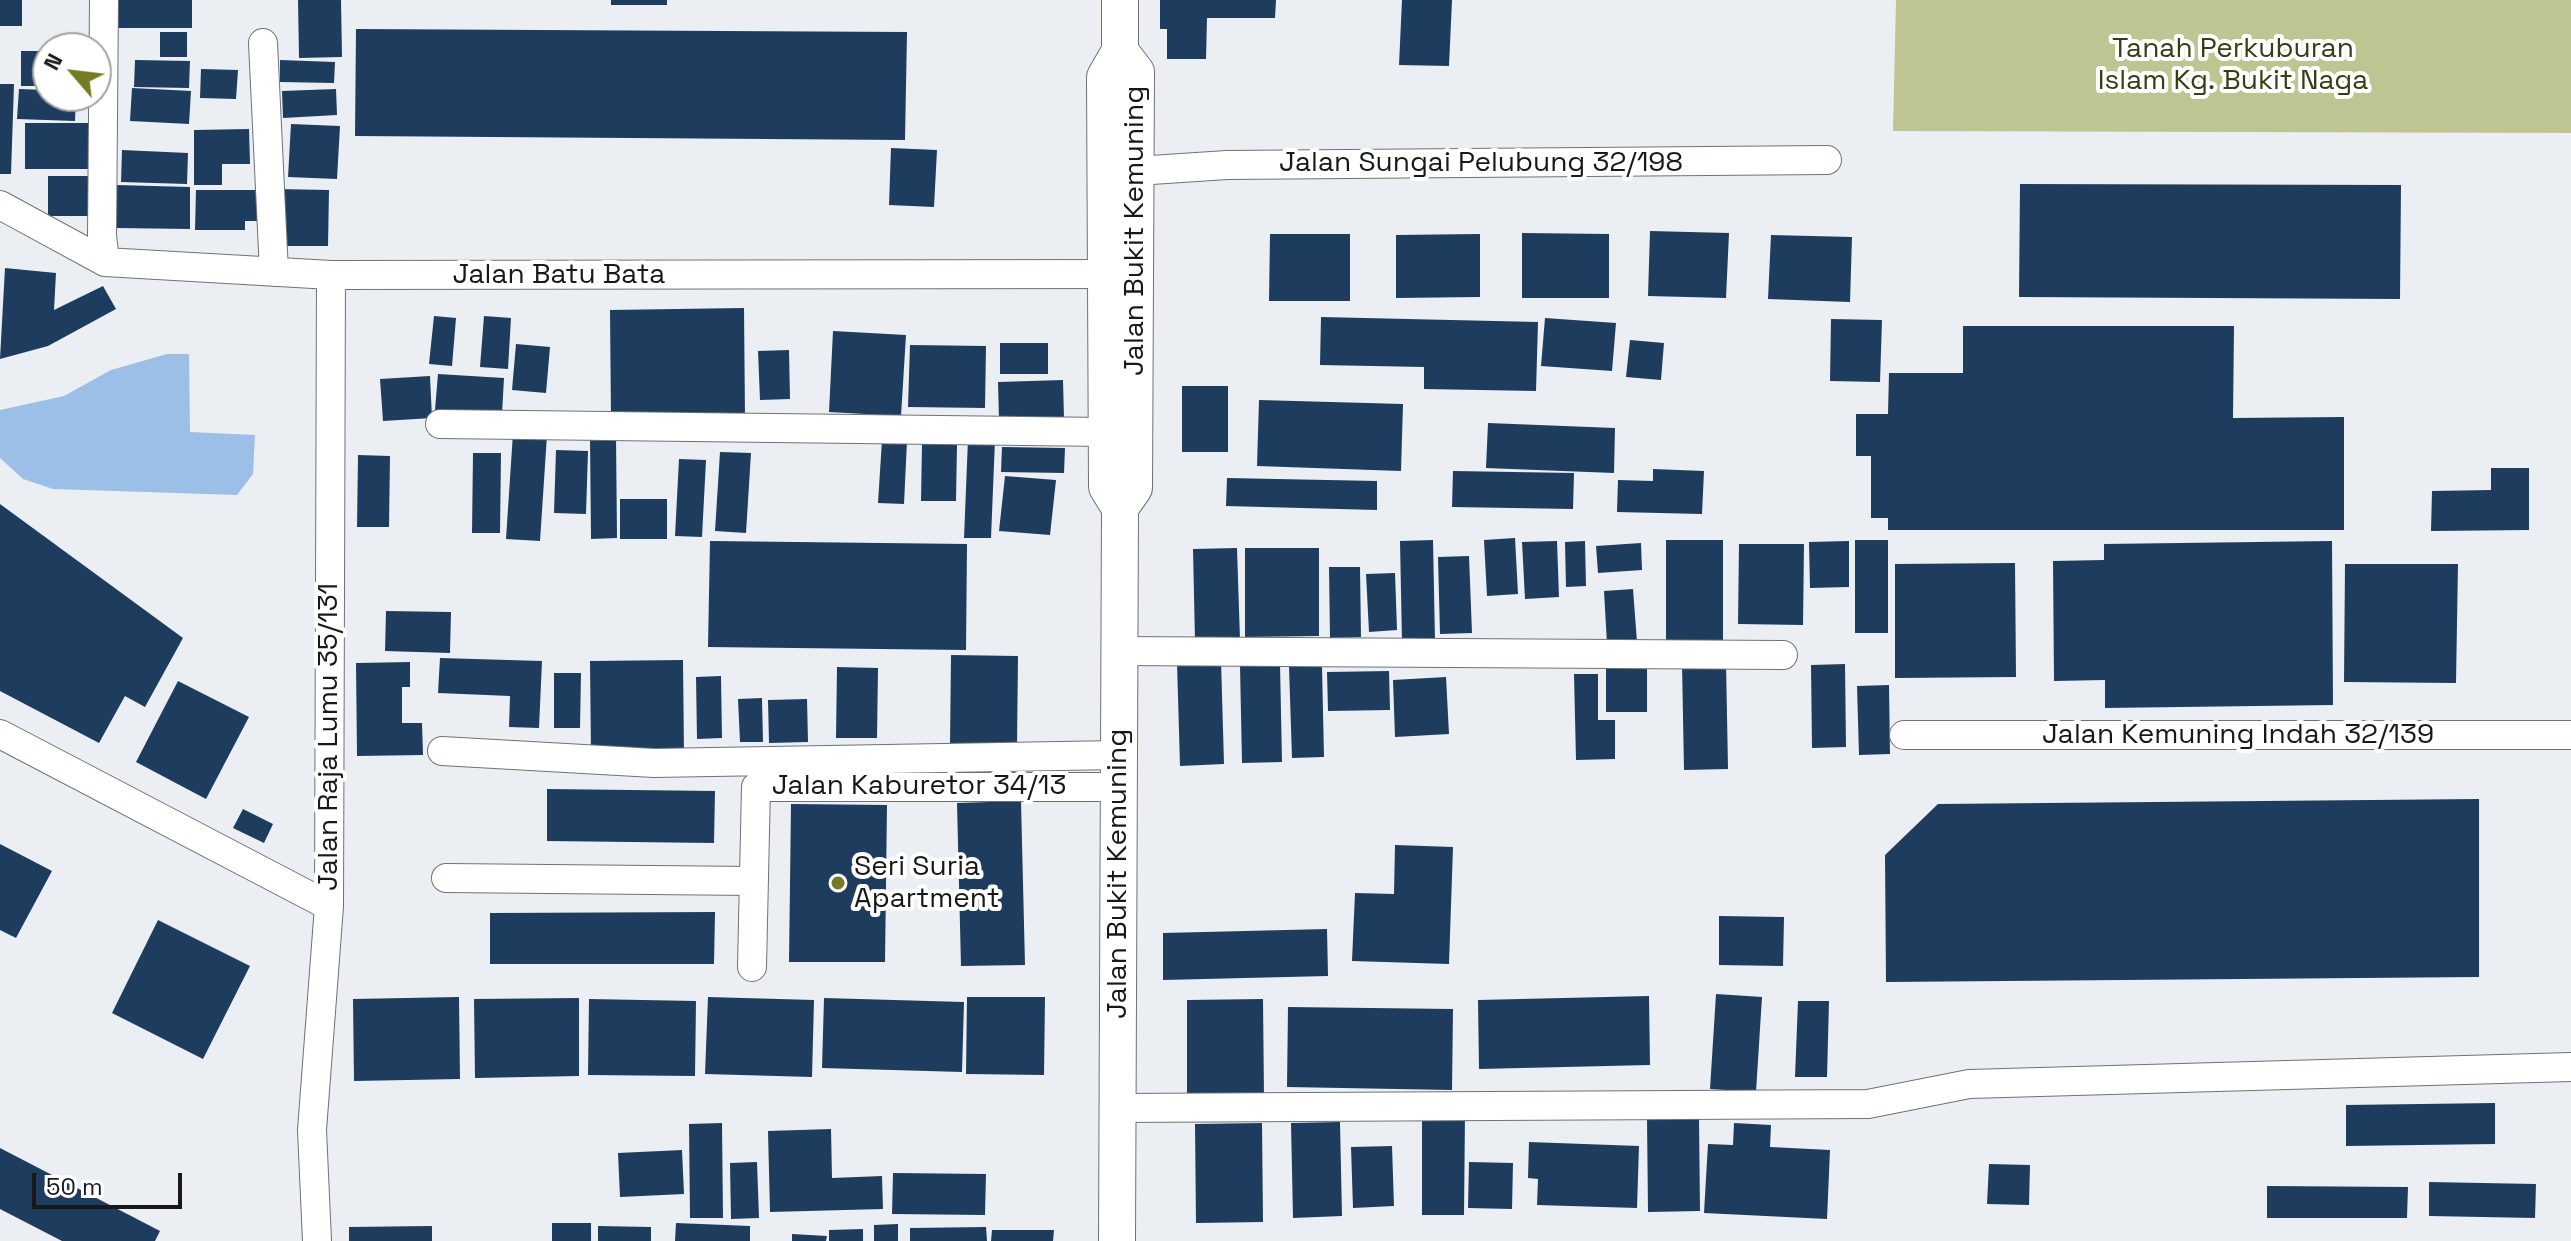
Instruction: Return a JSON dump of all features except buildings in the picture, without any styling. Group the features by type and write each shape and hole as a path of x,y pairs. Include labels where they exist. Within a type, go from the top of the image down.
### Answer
{"main road":[{"name":"Jalan Bukit Kemuning","path":"1120,0 1120,51 1105,77 1134,488 1120,508"},
{"name":"Jalan Bukit Kemuning","path":"1117,1241 1120,508 1107,487 1107,432 1120,274 1136,171 1136,72 1120,51"}],"street":[{"path":"104,0 102,235 105,262"},
{"path":"263,43 274,272"},
{"name":"Jalan Sungai Pelubung 32/198","path":"1136,171 1227,165 1827,160"},
{"name":"Jalan Batu Bata","path":"0,205 105,262 331,275 1120,274"},
{"name":"Jalan Raja Lumu 35/131","path":"317,1241 312,1130 329,906 331,275"},
{"path":"440,424 1107,432"},
{"path":"1119,651 1523,651 1783,655"},
{"path":"0,734 329,906"},
{"name":"Jalan Kemuning Indah 32/139","path":"1904,735 2571,735"},
{"path":"442,751 654,763 1118,771"},
{"name":"Jalan Kaburetor 34/13","path":"752,967 753,794 763,784 1118,771"},
{"path":"446,878 753,881"},
{"path":"1117,1108 1868,1104 1969,1084 2571,1067"}],"green space":[{"name":"Tanah Perkuburan Islam Kg. Bukit Naga","path":"1896,0 2571,0 2571,133 1893,131"}],"water":[{"path":"167,354 189,354 190,432 255,435 253,474 237,495 53,489 23,479 0,458 0,410 64,396 111,370"}],"place":[{"name":"Seri Suria Apartment","path":"838,883"}]}
